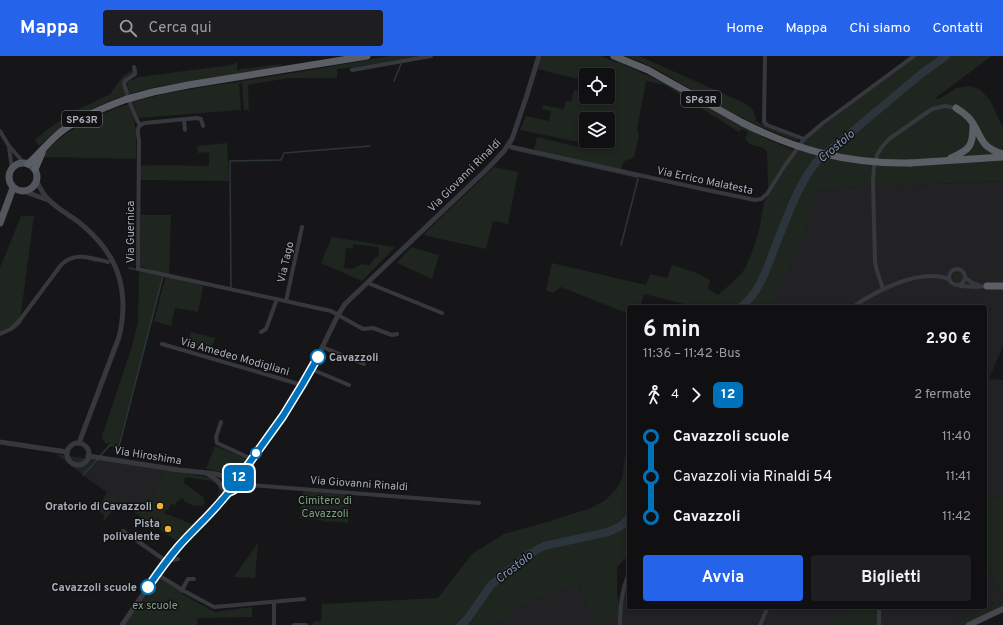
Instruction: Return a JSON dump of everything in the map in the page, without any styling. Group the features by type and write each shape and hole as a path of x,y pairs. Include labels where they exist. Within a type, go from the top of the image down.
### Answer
{"highway":[{"name":"SP63R","path":"44,149 57,135 76,122 129,98 163,89 367,56"},
{"name":"SP63R","path":"614,56 648,70 744,123 776,138 817,153 879,163 910,163 1003,157"},
{"path":"956,108 967,116 986,145 1003,154"},
{"path":"945,160 962,154 968,148 972,140 973,124"},
{"path":"26,164 44,149"},
{"path":"35,169 44,149"},
{"path":"987,286 1003,286"}],"main road":[{"path":"26,164 35,169 37,173 37,182 26,192 21,192 13,188 9,177 12,168 15,165 26,164"},
{"path":"0,223 13,188"},
{"path":"969,625 1003,609"}],"street":[{"path":"352,70 431,56"},
{"path":"764,56 764,122 767,126 804,139"},
{"name":"Via Errico Malatesta","path":"508,146 702,189 755,200 761,199 767,194 804,139 823,123 914,56"},
{"name":"Via Giovanni Rinaldi","path":"225,489 236,489 236,480 283,416 311,369 345,304 490,166 508,146 514,135 539,57"},
{"path":"134,67 135,74 125,82 125,86 140,125 145,123 199,118 202,121 203,126"},
{"path":"883,289 875,262 873,181 877,155 889,139 929,111 937,107 945,106 956,108"},
{"path":"184,119 185,130"},
{"name":"Via Guernica","path":"140,125 137,131 139,141 138,269 331,311 363,329 373,328 392,335 397,334"},
{"path":"0,131 9,146 26,164"},
{"path":"9,146 12,168"},
{"path":"37,182 49,200 80,224 103,247 113,262 121,286 123,303 122,324 79,443"},
{"path":"26,192 49,200"},
{"name":"Via Tago","path":"286,301 302,227"},
{"name":"Via Guernica","path":"0,334 11,328 20,320 61,265 66,261 80,256 108,262"},
{"path":"949,279 953,270 959,269 964,272 966,278 975,284 987,286"},
{"path":"856,305 883,289 911,279 950,274"},
{"path":"936,276 949,279 954,285 975,287 987,286"},
{"path":"960,286 964,283 966,278"},
{"path":"368,283 442,314"},
{"path":"261,332 266,329 277,299"},
{"name":"Via Amedeo Modigliani","path":"162,344 302,385"},
{"path":"322,347 364,364"},
{"path":"311,369 349,385"},
{"path":"221,422 216,437 217,443 252,459"},
{"path":"0,442 67,452"},
{"path":"79,443 86,448 88,456 85,462 76,464 68,459 67,452 71,445 79,443"},
{"name":"Via Hiroshima","path":"88,456 217,474 225,478"},
{"name":"Via Hiroshima","path":"205,473 216,478 225,489"},
{"name":"Via Giovanni Rinaldi","path":"225,478 227,476 236,480 479,503"},
{"path":"122,625 178,546 221,502 225,489 222,482 225,478"},
{"path":"123,531 166,561 178,559"},
{"path":"157,574 182,590 214,607 304,600"},
{"path":"182,590 188,579 194,580"},
{"path":"620,625 620,609 627,579"},
{"path":"274,602 274,625"},
{"path":"760,625 767,609"},
{"path":"879,609 879,625"},
{"path":"294,625 306,625"}],"shaded area":[{"path":"1003,181 1003,346 989,379 1003,380 1003,496 987,499 987,305 757,305 768,296 817,189"},
{"path":"96,460 166,470 158,487 138,515 83,475"},
{"path":"987,568 1003,593 1003,599 987,607"},
{"path":"627,582 627,609 983,609 950,625 497,625 518,608 578,583 596,623 620,609"}],"green space":[{"path":"390,56 420,56 337,69 337,78 288,78 248,85 249,110 244,110 242,83 239,84 241,110 138,118 133,102 185,90"},
{"path":"543,56 600,56 658,80 763,137 793,150 771,187 768,187 767,151 763,148 750,144 745,139 748,132 742,129 739,132 665,85 646,81 637,129 639,135 634,157 623,162 621,171 534,150 537,137 579,148 615,148 615,112 579,112 579,142 520,130 526,116 549,121 551,111 542,109 543,105 564,109 566,101 571,102 574,90 579,91 579,104 615,104 615,68 579,68 579,79 538,69"},
{"path":"626,56 639,56 744,103 753,110 756,121 798,139 797,141 749,121 721,107 663,73"},
{"path":"915,56 992,56 934,99 941,98 956,88 970,86 979,89 990,100 1003,128 1003,181 817,189 814,196 817,198 780,289 768,305 689,305 644,294 641,305 627,305 627,313 561,287 553,293 546,290 552,263 646,285 650,274 667,278 672,265 697,273 710,280 708,289 718,295 742,273 747,264 759,231 764,202 803,141"},
{"path":"237,62 237,69 239,71 241,69 282,64 278,67 164,85 126,95 86,112 74,119 61,127 39,146 35,140 73,112 110,94 123,76 134,69 134,73 126,78 126,93 129,91 127,84 128,82 138,77 232,65"},
{"path":"129,104 136,131 136,159 45,157 44,152 72,130 99,115"},
{"path":"227,143 229,181 139,180 139,166 209,166 209,152 198,153 197,146"},
{"path":"494,167 518,172 508,224 493,221 486,249 423,235"},
{"path":"141,215 171,215 169,275 204,283 198,312 175,308 171,326 154,321 166,275 140,266"},
{"path":"21,216 34,216 20,320 17,324 0,333 0,268"},
{"path":"332,237 395,247 362,281 321,263","holes":["353,244 378,247 379,256 374,258 370,265 360,264 360,266 356,266 355,269 344,268 346,248 353,249"]},
{"path":"411,247 439,255 432,279 397,263"},
{"path":"139,272 163,276 118,445 105,443 102,438 103,433 132,346 138,322"},
{"path":"956,272 960,272 963,277 960,282 956,282 953,279 953,275"},
{"path":"191,332 215,338 213,345 211,345 209,350 192,346 193,342 188,341"},
{"path":"627,442 627,557 617,567 617,593 620,617 596,624 578,583 518,608 497,625 313,625 313,622 321,621 322,604 438,598 472,554 504,534 591,508 604,501 616,490 622,479"},
{"path":"215,446 245,458 246,461 242,466 228,472 206,469"},
{"path":"56,454 96,460 83,475"},
{"path":"166,470 214,479 221,486 220,495 214,505 205,514 204,513 217,499 219,490 218,485 211,481 185,477 184,483 203,497 205,503 201,506 194,506 184,501 183,498 177,501 175,505 171,504 168,510 166,510 164,513 192,524 200,517 201,518 178,542 138,515 158,487"},
{"path":"230,479 235,484 230,489 225,484"},
{"name":"Cimitero di Cavazzoli","path":"303,491 350,495 348,523 300,518"},
{"path":"107,492 120,501 104,521 104,515 97,510"},
{"path":"1003,496 1003,593 987,568 987,499"},
{"path":"258,543 255,578 234,577"},
{"name":"ex scuole","path":"157,574 184,591 182,594 215,612 252,607 252,617 198,618 197,625 122,625"},
{"path":"1003,599 1003,609 969,625 950,625 983,609 987,609 987,607"},
{"path":"850,609 884,609 884,625 830,625 850,612"}],"waterway":[{"name":"Crostolo","path":"743,305 758,287 766,271 793,202 817,161 921,74 946,56"},
{"path":"394,81 401,64"},
{"path":"231,289 230,161 281,160 284,153 370,146"},
{"path":"511,149 637,177 638,179 621,245"},
{"path":"88,259 96,261"},
{"path":"129,268 138,270"},
{"path":"100,456 110,445 119,446 163,276"},
{"path":"15,328 21,322"},
{"path":"83,475 98,459"},
{"name":"Crostolo","path":"461,625 468,618 491,585 526,556 544,546 608,532 621,526 627,520"}],"bus line":[{"name":"12","path":"148,587 178,546 230,492 237,488 237,480 283,416 318,357"}],"place":[{"name":"Cavazzoli","path":"318,357"},
{"name":"Oratorio di Cavazzoli","path":"160,506"},
{"name":"Pista polivalente","path":"168,529"},
{"name":"Cavazzoli scuole","path":"148,587"}]}
